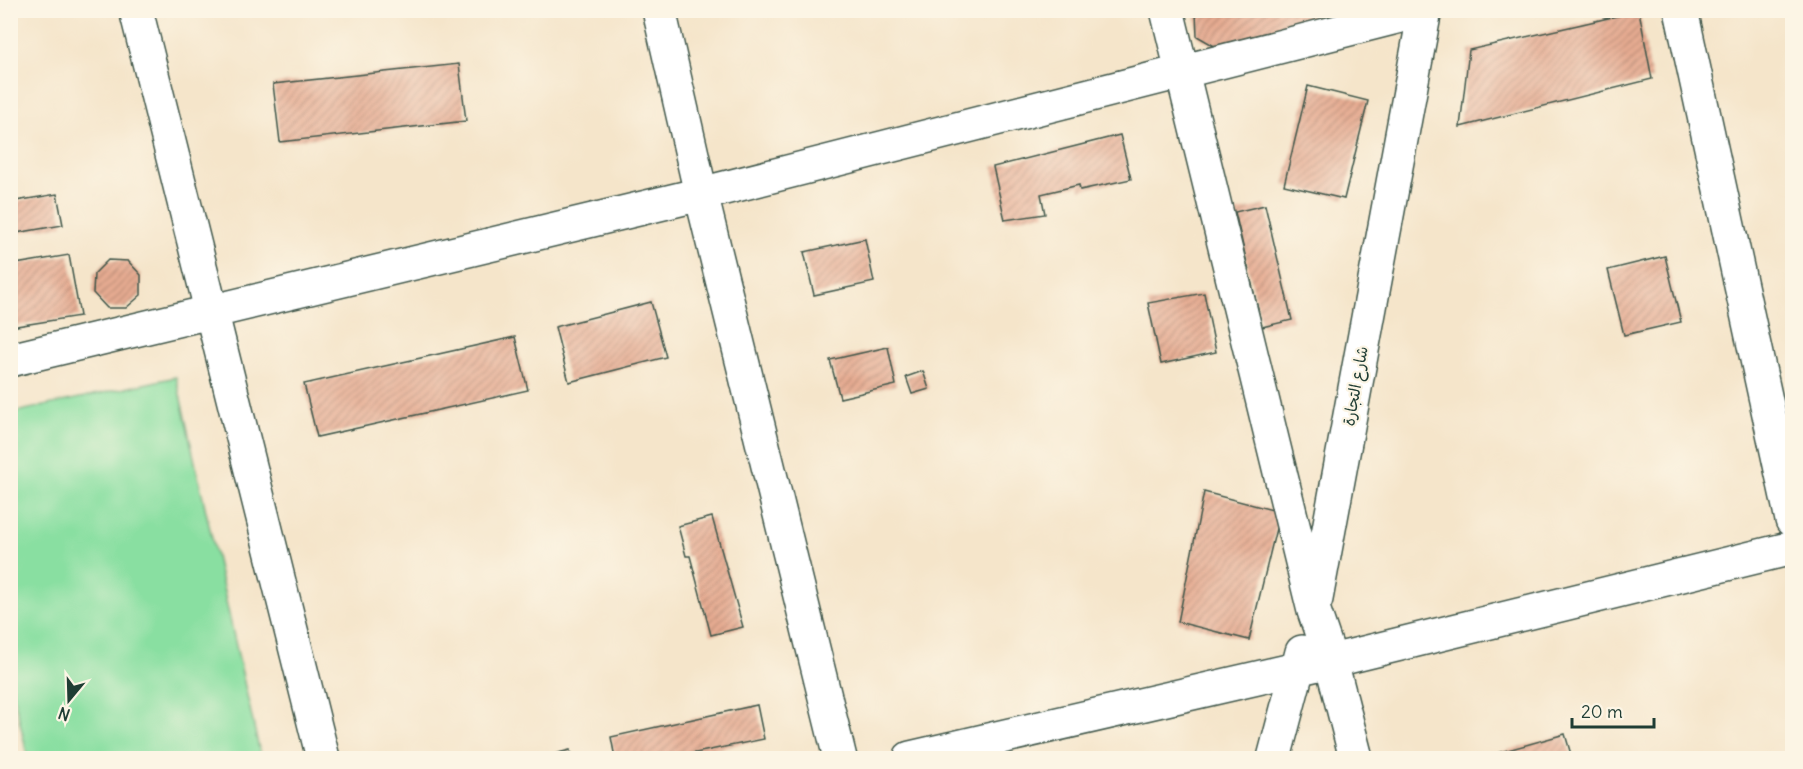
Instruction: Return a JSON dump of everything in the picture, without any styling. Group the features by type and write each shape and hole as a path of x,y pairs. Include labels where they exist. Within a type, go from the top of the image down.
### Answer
{"street":[{"path":"135,10 323,759"},
{"path":"658,10 840,759"},
{"path":"1167,10 1314,611 1331,661 1356,759"},
{"path":"10,360 701,194 1424,10"},
{"name":"شارع التجارة","path":"1274,759 1314,611 1424,10"},
{"path":"1681,10 1792,520"},
{"path":"910,759 1331,661 1792,548"}],"green space":[{"path":"176,377 261,758 28,758 10,679 11,413"}],"building":[{"path":"1203,10 1381,10 1223,51 1197,36 1196,12"},
{"path":"1639,11 1652,79 1460,127 1469,50"},
{"path":"459,64 466,121 280,142 273,84"},
{"path":"1308,86 1368,101 1344,199 1284,185"},
{"path":"1120,135 1131,179 1080,190 1079,185 1041,194 1045,214 1005,220 993,167"},
{"path":"57,194 63,225 10,234 10,202"},
{"path":"1265,205 1292,320 1262,327 1235,212"},
{"path":"865,239 874,282 814,295 804,252"},
{"path":"69,255 80,316 10,327 10,265"},
{"path":"1665,256 1681,322 1624,335 1608,270"},
{"path":"108,260 128,261 141,275 141,295 126,308 107,308 93,293 94,274"},
{"path":"1204,293 1216,352 1161,364 1148,303"},
{"path":"651,302 666,357 569,382 555,327"},
{"path":"515,337 528,390 317,437 304,384"},
{"path":"888,347 896,385 840,398 830,360"},
{"path":"923,371 929,389 912,394 906,377"},
{"path":"1204,492 1280,512 1249,640 1178,622"},
{"path":"712,517 743,627 711,635 690,556 686,556 678,526"},
{"path":"757,705 764,739 671,758 615,758 611,737"},
{"path":"1565,734 1572,758 1498,758 1497,753"},
{"path":"570,750 572,758 539,758"}]}
